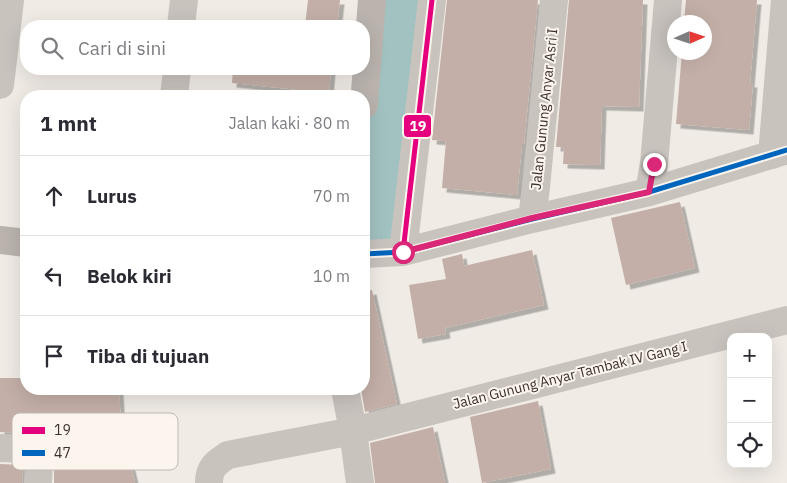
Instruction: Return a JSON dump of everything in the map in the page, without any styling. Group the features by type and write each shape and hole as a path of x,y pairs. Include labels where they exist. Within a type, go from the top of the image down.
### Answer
{"street":[{"path":"0,85 10,0"},
{"path":"182,20 184,0"},
{"path":"370,26 372,0"},
{"path":"403,252 432,0"},
{"name":"Jalan Gunung Anyar Asri I","path":"532,218 554,0"},
{"path":"649,192 654,164 668,0"},
{"path":"370,254 403,252 532,218 649,192 779,153 786,0"},
{"path":"175,90 176,75"},
{"path":"365,90 366,75"},
{"path":"0,240 20,242"},
{"name":"Jalan Gunung Anyar Tambak IV Gang I","path":"209,483 209,474 216,464 228,455 353,431 787,320"},
{"path":"346,395 360,483"},
{"path":"38,470 38,483"}],"building":[{"path":"308,0 340,0 338,20 306,20"},
{"path":"447,0 538,0 517,195 442,188 446,141 432,140"},
{"path":"569,0 643,0 639,107 602,106 600,165 563,164 564,147 556,147"},
{"path":"686,0 757,0 750,83 753,83 749,130 676,124 681,60 712,60 712,15 685,15"},
{"path":"233,75 330,75 329,90 300,90 232,83"},
{"path":"680,202 695,268 626,285 611,218"},
{"path":"532,250 544,305 445,328 446,334 418,339 409,285 446,279 442,259 462,254 464,266"},
{"path":"370,290 372,290 397,404 365,412 362,395 370,395"},
{"path":"0,378 20,378 20,395 119,395 120,413 12,413 12,433 0,432"},
{"path":"538,401 551,469 482,483 470,417"},
{"path":"433,427 445,483 375,483 370,443"},
{"path":"0,464 12,465 12,470 23,470 22,483 0,483"},
{"path":"54,470 132,470 135,483 54,483"}],"waterway":[{"path":"383,242 398,0"}],"transit line":[{"name":"19","path":"403,252 432,0"},
{"name":"47","path":"370,254 403,252 649,192 787,150"}],"route":[{"path":"403,252 532,218 649,192 654,164"}]}
